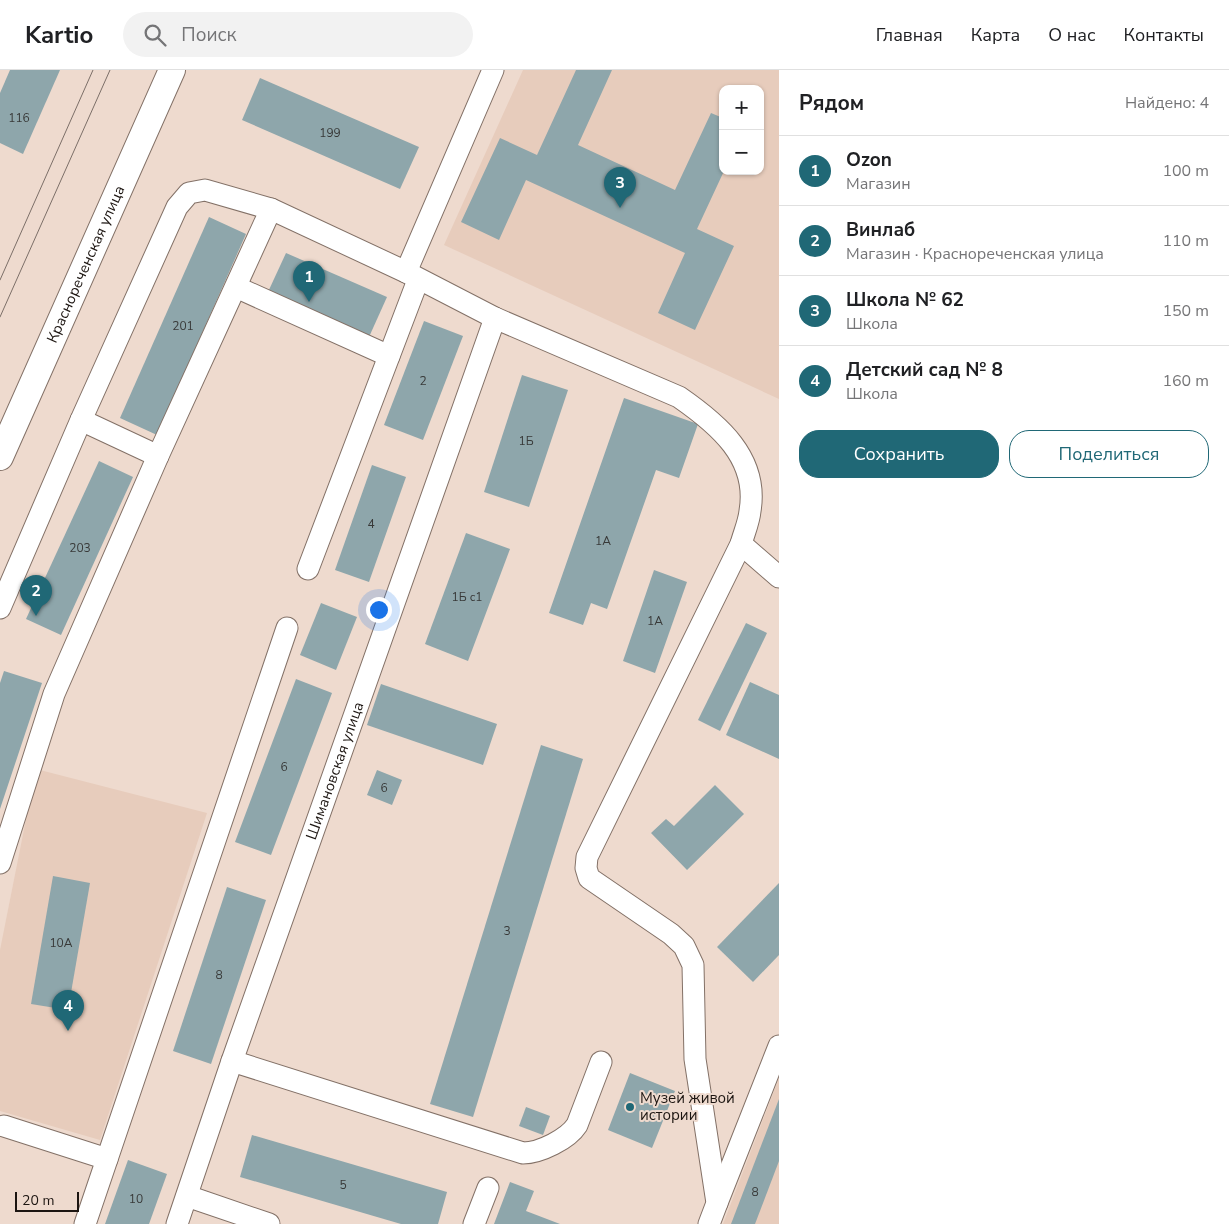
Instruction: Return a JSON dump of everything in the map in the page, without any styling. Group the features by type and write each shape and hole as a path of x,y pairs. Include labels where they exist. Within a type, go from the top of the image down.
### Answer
{"main road":[{"name":"Краснореченская улица","path":"0,457 172,70"}],"lane":[{"path":"308,569 389,356 412,276 494,70"},
{"path":"0,608 176,207 189,193 206,190 271,209 496,318 679,397 703,414 732,441 750,478 750,510 741,544 587,857 586,868 590,878 671,934 684,946 693,965 696,1059 716,1203"},
{"path":"0,863 54,694 158,456 271,209"},
{"path":"236,287 389,356"},
{"name":"Шимановская улица","path":"177,1224 232,1061 496,318"},
{"path":"81,420 158,456"},
{"path":"741,544 779,577"},
{"path":"85,1224 288,628"},
{"path":"709,1224 779,1046"},
{"path":"232,1061 523,1153 536,1152 573,1132 601,1062"},
{"path":"4,1126 107,1159"},
{"path":"474,1224 488,1188"},
{"path":"186,1196 269,1224"}],"shaded area":[{"path":"523,70 779,70 779,399 444,245"},
{"path":"36,769 207,813 100,1140 0,1111 0,950"},
{"path":"779,1078 779,1224 723,1224"}],"building":[{"path":"10,70 60,70 23,154 0,143 0,93"},
{"path":"576,70 612,70 578,145 675,190 711,113 719,116 719,175 722,175 697,229 734,246 695,330 658,313 685,253 526,180 499,240 461,222 500,138 537,155"},
{"path":"260,78 419,147 400,189 242,120"},
{"path":"209,217 246,234 157,435 120,418"},
{"path":"286,253 387,297 369,337 268,292"},
{"path":"424,321 463,336 423,440 384,425"},
{"path":"522,375 568,390 529,507 484,492"},
{"path":"624,398 698,424 679,478 656,470 607,609 591,603 583,625 549,613"},
{"path":"99,461 133,477 61,635 26,619"},
{"path":"372,465 406,477 369,582 335,570"},
{"path":"466,533 510,549 468,661 425,644"},
{"path":"654,570 687,582 655,673 623,661"},
{"path":"321,603 357,617 336,670 300,655"},
{"path":"746,623 767,633 720,731 698,720"},
{"path":"4,671 42,683 0,809 0,683"},
{"path":"296,679 332,693 271,855 235,842"},
{"path":"750,682 779,695 779,759 726,735"},
{"path":"381,684 497,724 483,765 367,725"},
{"path":"541,745 583,759 473,1117 430,1104"},
{"path":"377,770 402,780 392,805 367,795"},
{"path":"715,785 744,814 687,870 651,833 666,819 674,826"},
{"path":"53,876 90,883 68,1010 31,1004"},
{"path":"779,883 779,955 753,982 717,947"},
{"path":"227,887 266,900 211,1064 173,1051"},
{"path":"630,1073 675,1091 652,1148 608,1130"},
{"path":"779,1099 779,1161 755,1224 731,1224"},
{"path":"526,1107 550,1116 543,1135 519,1126"},
{"path":"252,1135 447,1192 438,1224 401,1224 240,1177"},
{"path":"128,1160 167,1174 149,1224 105,1224"},
{"path":"510,1182 534,1191 526,1211 560,1224 494,1224"}],"tram line":[{"path":"0,280 93,70"},
{"path":"0,317 110,70"}],"place":[{"name":"Школа № 62","path":"620,208"},
{"name":"Ozon","path":"309,302"},
{"name":"Винлаб","path":"36,616"},
{"name":"Детский сад № 8","path":"68,1031"},
{"name":"Музей живой истории","path":"630,1107"}]}
